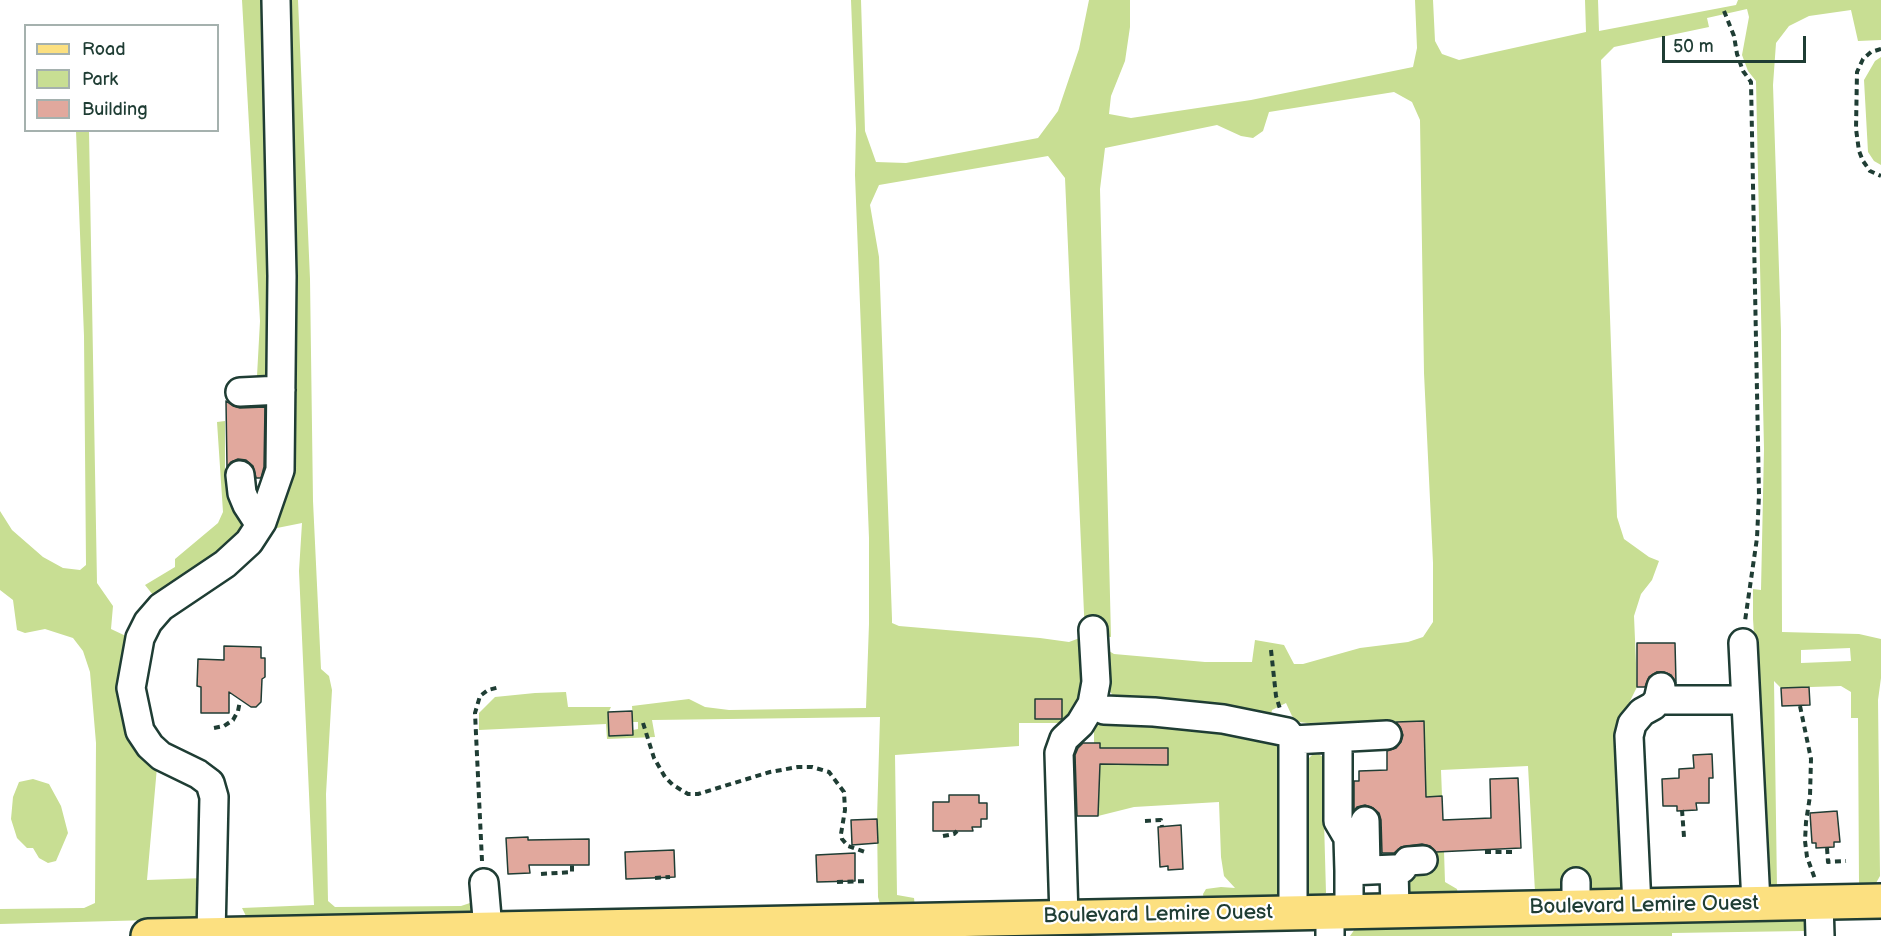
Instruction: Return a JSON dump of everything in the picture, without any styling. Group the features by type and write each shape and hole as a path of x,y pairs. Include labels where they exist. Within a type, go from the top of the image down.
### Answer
{"main road":[{"name":"Boulevard Lemire Ouest","path":"148,936 434,933 488,929 596,931 1028,927 1064,917 1293,913 1336,920 1395,910 1576,895 1637,906 1881,901"}],"lane":[{"path":"211,935 214,796 210,783 198,774 161,756 150,746 140,731 131,688 140,638 148,622 161,607 236,555 249,542 260,525 280,470 282,276 276,0"},
{"path":"240,392 281,390"},
{"path":"240,474 242,493 260,525"},
{"path":"1064,917 1059,753 1064,739 1080,724 1092,704 1096,682 1093,630"},
{"path":"1743,643 1756,903"},
{"path":"1637,906 1629,736 1632,724 1642,712 1653,706 1659,693 1746,700"},
{"path":"1092,704 1104,710 1223,719 1287,736 1338,738 1387,735"},
{"path":"1287,736 1293,913"},
{"path":"1338,738 1338,821 1348,838 1357,871"},
{"path":"1336,920 1357,871 1365,820"},
{"path":"1357,871 1402,869 1408,861 1423,860"},
{"path":"1394,869 1395,910"},
{"path":"484,883 488,929"},
{"path":"1819,902 1820,936"}],"path":[{"path":"1724,11 1734,36 1743,71 1750,82 1759,495 1743,643"},
{"path":"1881,49 1871,52 1863,59 1857,72 1856,129 1859,152 1863,161 1870,171 1881,176"},
{"path":"1271,650 1276,696 1287,736"},
{"path":"484,883 475,713 480,696 488,690 500,687"},
{"path":"214,729 233,720 240,701"},
{"path":"1800,706 1811,759 1810,796 1806,822 1807,858 1814,875 1819,902"},
{"path":"638,726 643,724 654,758 665,777 688,794 698,794 770,772 798,767 812,767 829,772 844,792 842,840 848,846 867,853"},
{"path":"1682,810 1684,837"},
{"path":"1145,821 1161,820 1162,827"},
{"path":"943,836 954,834 957,831"},
{"path":"1827,848 1828,862 1846,861"},
{"path":"1485,852 1514,852"},
{"path":"541,874 572,872 572,865"},
{"path":"655,878 670,878"},
{"path":"837,882 868,881"}],"green space":[{"path":"242,0 270,0 268,377 253,381 257,376 260,321"},
{"path":"281,0 298,0 310,279 313,501 321,669 329,676 332,690 326,794 328,901 335,907 461,906 473,902 474,916 248,920 242,908 314,905 299,571 302,523 272,529"},
{"path":"851,0 861,0 865,131 876,162 906,163 1038,138 1058,111 1079,49 1089,0 1130,0 1130,27 1125,61 1111,96 1109,114 1131,118 1251,100 1413,67 1417,48 1415,0 1433,0 1435,41 1442,54 1459,60 1586,32 1585,0 1598,0 1599,31 1736,5 1738,0 1881,0 1881,40 1858,41 1851,10 1809,16 1789,26 1776,43 1773,85 1781,331 1782,632 1859,634 1881,639 1881,678 1878,700 1880,876 1876,883 1859,884 1858,718 1851,718 1851,692 1841,686 1781,688 1774,681 1777,888 1772,888 1767,881 1753,619 1753,589 1761,590 1764,449 1756,81 1748,71 1742,55 1749,17 1747,9 1707,18 1709,27 1614,47 1601,60 1617,517 1624,539 1649,557 1659,561 1652,580 1641,594 1634,616 1637,687 1620,721 1626,890 1591,892 1589,879 1565,891 1535,892 1528,766 1441,770 1442,796 1426,797 1424,721 1299,722 1292,716 1286,703 1272,710 1270,719 1118,702 1108,689 1102,670 1088,685 1064,723 1019,723 1019,746 895,755 897,895 914,898 915,907 881,908 878,897 877,819 880,717 652,720 655,737 607,739 606,724 479,730 479,713 495,697 535,693 566,692 568,707 611,707 608,713 610,736 633,735 633,730 638,729 638,722 633,722 632,706 689,699 705,707 729,710 866,708 869,538 855,175 856,129","holes":["1394,92 1412,102 1420,120 1424,373 1433,563 1433,622 1423,637 1408,642 1360,648 1303,664 1294,664 1284,645 1255,640 1252,662 1205,662 1114,654 1104,648 1102,636 1111,637 1100,189 1105,148 1217,125 1241,136 1253,138 1263,131 1269,112","1048,156 1065,178 1085,636 1069,642 899,626 892,623 879,257 870,205 879,185","1850,648 1851,661 1801,663 1801,650","1035,700 1062,700 1062,719 1035,719"]},
{"path":"1881,57 1881,165 1874,161 1868,152 1864,80 1875,61"},
{"path":"76,132 89,132 97,583 113,606 111,629 128,637 157,767 147,880 205,878 198,916 189,919 0,924 0,909 84,908 95,903 96,743 90,672 83,651 73,638 45,629 25,633 17,630 13,600 0,590 0,511 12,530 43,557 63,568 80,570 86,565 84,336"},
{"path":"225,421 225,476 242,524 241,534 175,588 153,595 145,585 175,567 175,559 218,523 223,512 217,422"},
{"path":"1158,717 1280,743 1287,885 1279,898 1204,900 1203,894 1206,889 1235,888 1224,876 1219,802 1134,807 1098,816 1100,743 1094,743 1094,721"},
{"path":"1315,752 1323,757 1331,772 1330,817 1324,821 1326,893 1314,899 1306,899 1301,896 1298,889 1298,776 1302,765"},
{"path":"33,779 49,784 61,806 68,833 56,861 48,863 39,858 33,848 27,848 17,838 11,819 13,797 19,782"},
{"path":"1444,851 1445,882 1457,889 1458,894 1412,896 1406,893 1407,873 1432,859 1436,852"},
{"path":"1811,917 1808,936 1804,931 1672,933 1672,936 1350,936 1357,926"}],"building":[{"path":"226,401 240,408 265,407 264,467 261,478 256,478 253,466 246,460 238,459 227,467"},
{"path":"1637,643 1675,643 1676,683 1671,675 1657,672 1649,677 1645,687 1637,687"},
{"path":"224,646 261,647 261,658 265,658 265,677 262,679 261,702 256,707 251,707 229,692 229,713 201,713 201,687 197,686 198,659 224,660"},
{"path":"1809,687 1810,705 1782,706 1781,688"},
{"path":"1035,699 1062,699 1062,719 1035,719"},
{"path":"632,711 633,735 609,736 608,712"},
{"path":"1424,721 1426,797 1442,796 1443,820 1491,818 1490,779 1518,778 1521,848 1436,852 1430,846 1422,844 1401,847 1394,853 1382,853 1379,813 1365,805 1357,807 1354,811 1354,781 1359,781 1359,771 1387,770 1387,751 1396,748 1403,735 1396,722"},
{"path":"1083,743 1100,743 1100,748 1168,748 1168,765 1100,764 1098,816 1077,816 1075,755"},
{"path":"1712,754 1713,778 1709,778 1709,803 1696,803 1697,810 1677,811 1677,806 1663,806 1662,779 1679,778 1679,769 1694,768 1693,755"},
{"path":"949,795 979,795 979,803 987,803 987,819 981,819 981,827 972,827 973,831 933,831 933,802 949,802"},
{"path":"1837,811 1840,842 1834,842 1834,847 1816,848 1816,843 1812,843 1810,813"},
{"path":"877,819 878,843 852,845 851,820"},
{"path":"1181,825 1183,869 1168,870 1168,866 1160,867 1158,827"},
{"path":"528,837 528,840 589,839 589,865 529,865 530,873 508,874 506,838"},
{"path":"674,850 675,877 626,879 625,852"},
{"path":"855,853 855,881 817,882 816,855"}]}
